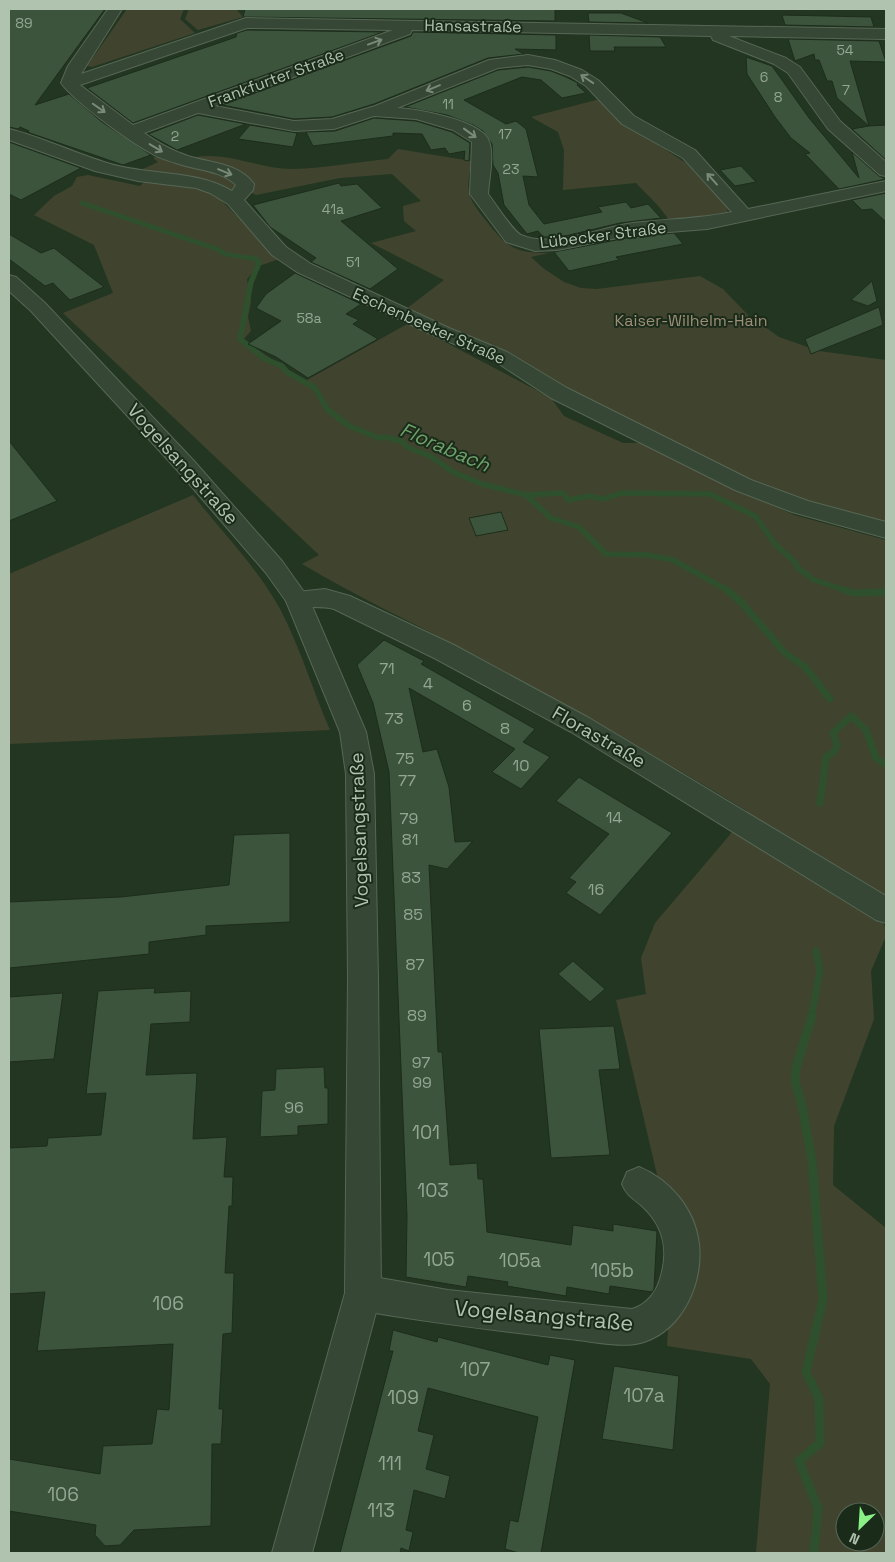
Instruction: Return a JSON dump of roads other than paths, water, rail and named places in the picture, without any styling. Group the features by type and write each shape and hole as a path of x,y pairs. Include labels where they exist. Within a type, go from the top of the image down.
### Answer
{"street":[{"path":"115,9 76,66 69,83 80,95 157,150 183,160 223,170 239,178 245,184 244,190 234,200"},
{"name":"Hansastraße","path":"69,83 246,23 886,34"},
{"name":"Frankfurter Straße","path":"132,131 421,25"},
{"path":"706,30 724,40 780,60 794,70 834,125 886,171"},
{"path":"373,112 495,63 528,60 555,65 576,72 592,83 628,120 689,154 744,215"},
{"name":"Lübecker Straße","path":"194,108 294,126 334,124 373,112 417,114 445,120 460,126 480,140 482,149 479,194 513,238 534,245 558,244 632,229 688,226 886,186"},
{"name":"Eschenbeeker Straße","path":"9,134 81,162 138,176 199,183 216,189 234,200 279,251 304,268 442,332 500,356 559,393 743,486 800,507 886,530"},
{"name":"Vogelsangstraße","path":"9,281 38,307 186,466 274,566 297,599 353,732 360,774 364,999 363,1293 292,1553"},
{"name":"Florastraße","path":"297,599 325,598 341,602 462,661 580,725 886,911"},
{"name":"Vogelsangstraße","path":"363,1293 448,1308 632,1327 652,1321 664,1309 672,1294 680,1274 683,1253 681,1237 667,1208 657,1195 639,1184"}],"waterway":[{"name":"Florabach","path":"82,203 217,249 225,254 256,259"},
{"name":"Florabach","path":"251,258 256,259"},
{"name":"Florabach","path":"256,259 259,263 251,282 240,339 265,359 282,366 287,372 315,388 327,409 349,426 379,438 385,437 401,441 409,448 430,456 453,472 482,484 526,495"},
{"path":"526,495 563,493 568,500 589,496 603,499 622,493 710,494 755,516 776,545 795,562 798,568 814,580 848,591"},
{"name":"Florabach","path":"526,495 551,518 579,527 606,554 648,555 673,560 729,591"},
{"name":"Florabach","path":"727,590 742,603 785,653 805,667 830,699"},
{"path":"844,590 853,593 886,592"},
{"path":"820,803 826,757 834,752 837,746 833,733 851,716 866,730 876,758 886,765"},
{"path":"811,1017 820,971 816,951"},
{"path":"812,1016 796,1068 795,1082 802,1105 812,1161 823,1299 806,1372 819,1399 820,1443 799,1461 818,1508 814,1553"}],"park label":[{"name":"Kaiser-Wilhelm-Hain","path":"691,320"}]}
